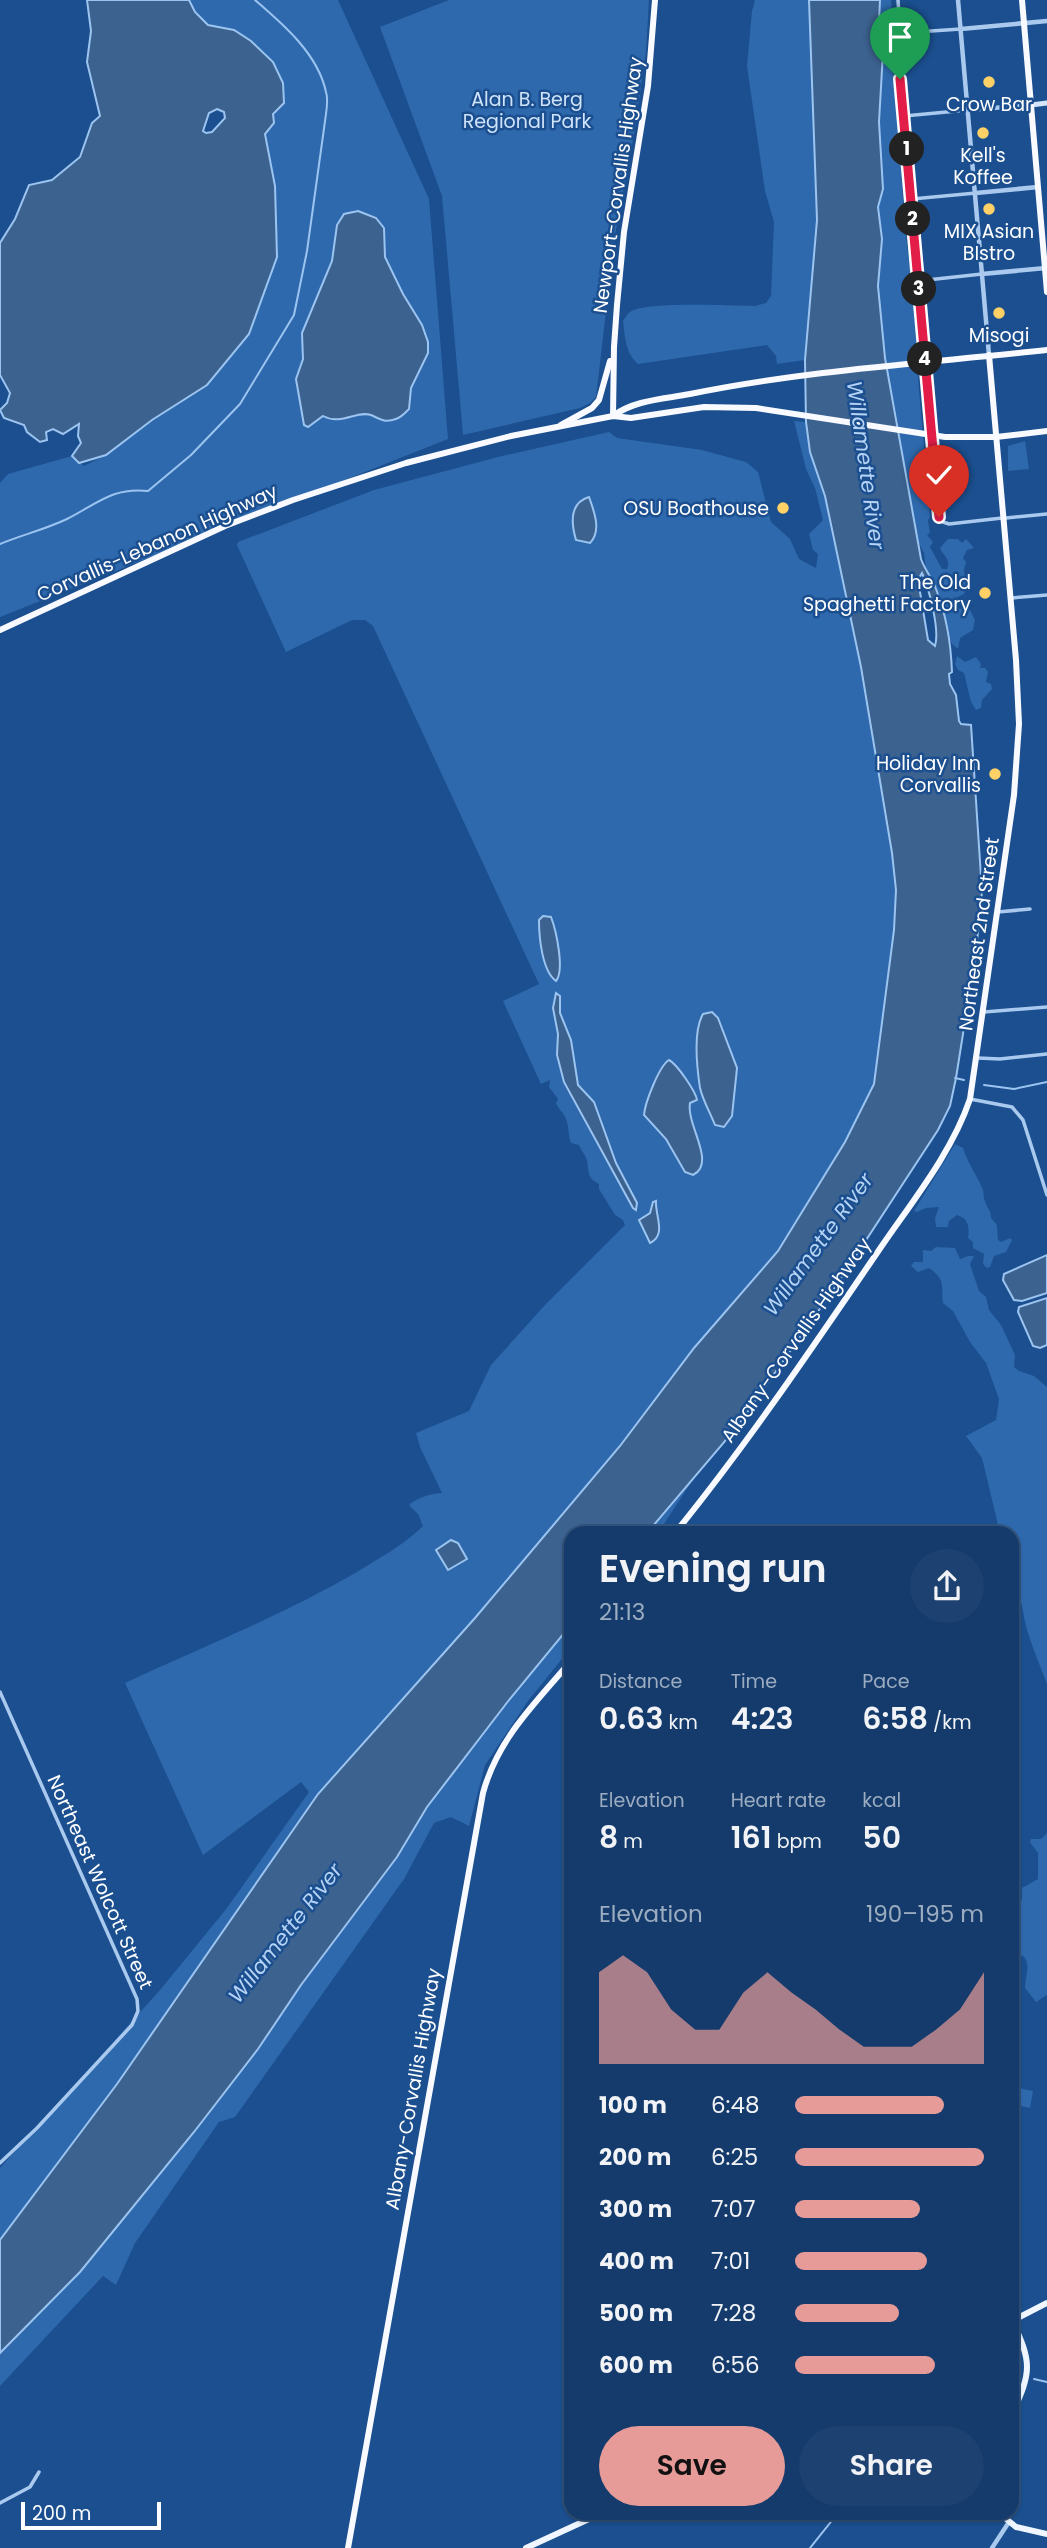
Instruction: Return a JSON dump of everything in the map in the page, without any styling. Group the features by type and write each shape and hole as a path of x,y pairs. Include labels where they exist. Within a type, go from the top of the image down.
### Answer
{"highway":[{"name":"Newport-Corvallis Highway","path":"613,416 614,347 624,232 648,86 655,0"},
{"path":"1022,0 1047,292"},
{"path":"560,426 592,408 599,400 614,347"},
{"path":"613,416 628,406 753,383 910,363 925,356 958,359 1047,350"},
{"name":"Northeast 2nd Street","path":"938,1162 960,1125 970,1099 978,1058 1016,773 1019,701 989,355"},
{"path":"613,416 631,418 704,407 756,408 945,436 996,437 1047,431"},
{"name":"Corvallis-Lebanon Highway","path":"0,630 226,526 293,500 405,463 613,416"},
{"name":"Albany-Corvallis Highway","path":"681,1526 720,1477 807,1356 938,1162"},
{"name":"Albany-Corvallis Highway","path":"348,2548 483,1793 488,1774 504,1741 564,1669"}],"main road":[{"path":"1031,105 1047,103"},
{"path":"1038,187 1047,186"},
{"path":"1019,2317 1047,2303"},
{"path":"1019,2336 1028,2366 1027,2381 1019,2399"},
{"path":"526,2548 587,2520"},
{"path":"1009,2522 1020,2528 1047,2535"}],"street":[{"path":"898,0 901,33 900,79 939,514 943,522 949,524 1047,514"},
{"path":"958,0 989,355"},
{"path":"901,33 1047,21"},
{"path":"904,116 1031,105"},
{"path":"911,199 1038,187"},
{"path":"918,281 1046,268"},
{"path":"1011,598 1047,595"},
{"path":"998,912 1030,909"},
{"path":"984,1012 1047,1007"},
{"path":"978,1058 1000,1059 1047,1054"},
{"path":"970,1099 1012,1107 1018,1111 1047,1195"},
{"name":"Northeast Wolcott Street","path":"0,1692 137,1999 138,2011 132,2025 116,2043 0,2163"},
{"path":"0,2503 30,2487 39,2472"},
{"path":"992,2548 1009,2522"}],"green space":[{"path":"189,0 338,0 429,199 448,439 0,617 0,483 8,474 72,456 84,466 106,455 152,420 207,385 249,334 277,257 275,186 265,134 274,123 234,30 219,28 206,22 196,13"},
{"name":"Alan B. Berg Regional Park","path":"449,0 649,0 646,51 635,129 615,235 596,397 580,408 463,435 442,196 380,27"},
{"path":"755,0 809,0 817,220 805,360 777,364 776,356 767,345 638,364 630,355 625,338 623,321 630,312 671,305 755,306 766,303 771,296 774,222 765,191 747,66"},
{"path":"880,0 891,0 896,52 894,75 905,227 921,360 918,378 930,517 930,533 927,535 933,542 930,547 942,569 947,569 948,562 940,548 948,539 958,539 962,543 966,539 974,548 967,550 963,558 966,562 964,570 967,589 964,594 954,599 956,608 970,610 975,620 973,630 960,638 958,649 952,644 924,575 924,553 916,538 885,358 878,286 882,239 878,207 883,189 879,122 883,52 879,21"},
{"path":"794,421 806,422 810,452 825,496 861,667 892,853 896,890 894,930 874,1084 845,1142 778,1251 703,1338 620,1446 475,1618 317,1796 117,2084 0,2240 0,2168 160,1990 227,1908 309,1792 301,1782 203,1855 125,1683 300,1602 357,1572 416,1533 423,1526 418,1514 409,1505 424,1496 442,1493 416,1433 469,1411 491,1365 545,1305 625,1225 623,1220 615,1215 599,1189 599,1184 590,1177 579,1145 571,1143 566,1119 556,1103 558,1099 549,1087 550,1080 541,1084 503,1001 539,984 373,626 365,620 352,620 286,652 237,545 238,542 374,490 498,457 609,432 617,438 702,450 746,462 758,472 771,522 790,539 799,559 816,568 818,554 813,550 809,534 823,520"},
{"path":"1025,441 1029,469 1008,471 1008,446"},
{"path":"957,656 965,662 976,657 981,664 980,668 985,668 988,672 986,682 991,684 992,689 982,700 981,708 976,710 971,702 964,673 958,670 955,664"},
{"path":"955,1144 963,1148 981,1184 991,1218 997,1225 998,1240 1012,1240 1006,1252 994,1256 987,1268 983,1264 984,1254 973,1248 973,1242 968,1238 968,1227 964,1218 957,1215 949,1221 948,1227 936,1227 935,1218 939,1207 914,1211"},
{"path":"936,1247 955,1248 960,1259 974,1256 970,1264 979,1291 986,1297 989,1310 1001,1325 1015,1355 1014,1367 1034,1376 1047,1387 1047,1684 1029,1636 1019,1598 1019,1526 998,1526 982,1458 966,1436 996,1420 999,1399 986,1363 970,1342 953,1311 943,1303 942,1283 938,1276 929,1268 918,1272 911,1266 914,1262 923,1262 923,1250 931,1251"},
{"path":"702,1466 663,1526 653,1526"},
{"path":"564,1633 564,1656 528,1701 485,1765 469,1826 451,1817 434,1823 404,1879 235,2117 219,2122 135,2243 116,2285 103,2276 0,2386 0,2353 80,2272 194,2132 258,2049 301,1985 397,1857 427,1807"},
{"path":"1047,1833 1047,1995 1036,2002 1025,1988 1027,1962 1022,1955 1019,1958 1019,1902 1022,1900 1022,1888 1038,1879 1038,1853 1030,1842 1031,1839 1041,1839"},
{"path":"1019,2088 1033,2091 1030,2108 1019,2106"}],"water":[{"path":"87,0 189,0 195,12 208,25 234,30 251,41 273,62 283,83 284,103 273,114 274,123 265,134 275,186 277,257 249,334 207,385 152,420 106,455 79,463 72,456 81,443 78,436 79,424 63,434 53,429 46,432 47,440 40,442 27,432 24,425 4,418 0,410 7,403 10,393 0,375 0,243 15,219 29,185 52,180 80,157 92,123 100,116 87,62 91,31","holes":["217,109 224,112 225,118 212,132 203,131 209,113"]},
{"name":"Willamette River","path":"809,0 880,0 879,21 883,52 879,122 883,189 878,207 882,239 878,286 885,358 921,559 943,609 952,672 949,674 950,684 956,695 959,721 961,724 971,725 982,892 976,952 950,1106 938,1130 838,1283 737,1427 653,1526 564,1526 564,1633 427,1807 397,1857 301,1985 258,2049 194,2132 80,2272 0,2353 0,2240 117,2084 318,1794 475,1618 620,1446 694,1348 778,1251 845,1142 874,1084 894,930 896,890 861,667 825,496 810,452 806,422 805,360 817,220","holes":["922,573 935,620 935,646 928,640 918,580"]},
{"path":"358,211 376,218 384,228 385,257 422,325 428,342 428,353 411,388 409,409 400,417 388,421 366,414 342,419 323,416 308,427 304,425 296,379 303,359 302,333 332,261 337,225 344,214"},
{"path":"589,497 596,527 596,533 590,543 576,540 573,527 575,509 582,500"},
{"path":"543,916 551,917 557,940 560,968 556,981 547,970 542,953 539,920"},
{"path":"556,993 560,996 560,1013 571,1040 578,1085 594,1102 616,1163 637,1203 636,1210 564,1082 557,1055 558,1034 553,1008"},
{"path":"712,1012 718,1018 737,1068 732,1116 724,1127 715,1125 701,1093 698,1070 697,1040 700,1021 703,1014"},
{"path":"669,1060 686,1078 697,1100 690,1103 690,1112 702,1153 702,1162 700,1169 693,1175 685,1172 666,1139 644,1115 653,1085"},
{"path":"656,1201 659,1230 655,1240 650,1243 639,1220 650,1213 653,1202"},
{"path":"1047,1255 1047,1293 1022,1301 1014,1300 1003,1280 1004,1274"},
{"path":"1047,1298 1047,1345 1040,1348 1033,1346 1018,1312 1019,1307"},
{"path":"451,1540 458,1543 467,1559 448,1570 436,1550"}],"waterway":[{"path":"0,544 59,523 114,494 135,490 148,491 191,455 240,404 294,315 307,251 327,97 322,78 307,53 288,30 255,0"},
{"path":"955,1078 964,1080"},
{"path":"984,1085 1014,1089 1047,1082"},
{"path":"1034,2379 1047,2382"},
{"path":"810,2548 832,2520"}],"place":[{"name":"Crow Bar","path":"989,82"},
{"name":"Kell's Koffee","path":"983,133"},
{"name":"MIX Asian BIstro","path":"989,209"},
{"name":"Misogi","path":"999,313"},
{"name":"OSU Boathouse","path":"783,508"},
{"name":"The Old Spaghetti Factory","path":"985,593"},
{"name":"Holiday Inn Corvallis","path":"995,774"}],"route":[{"path":"900,79 939,517"}]}
